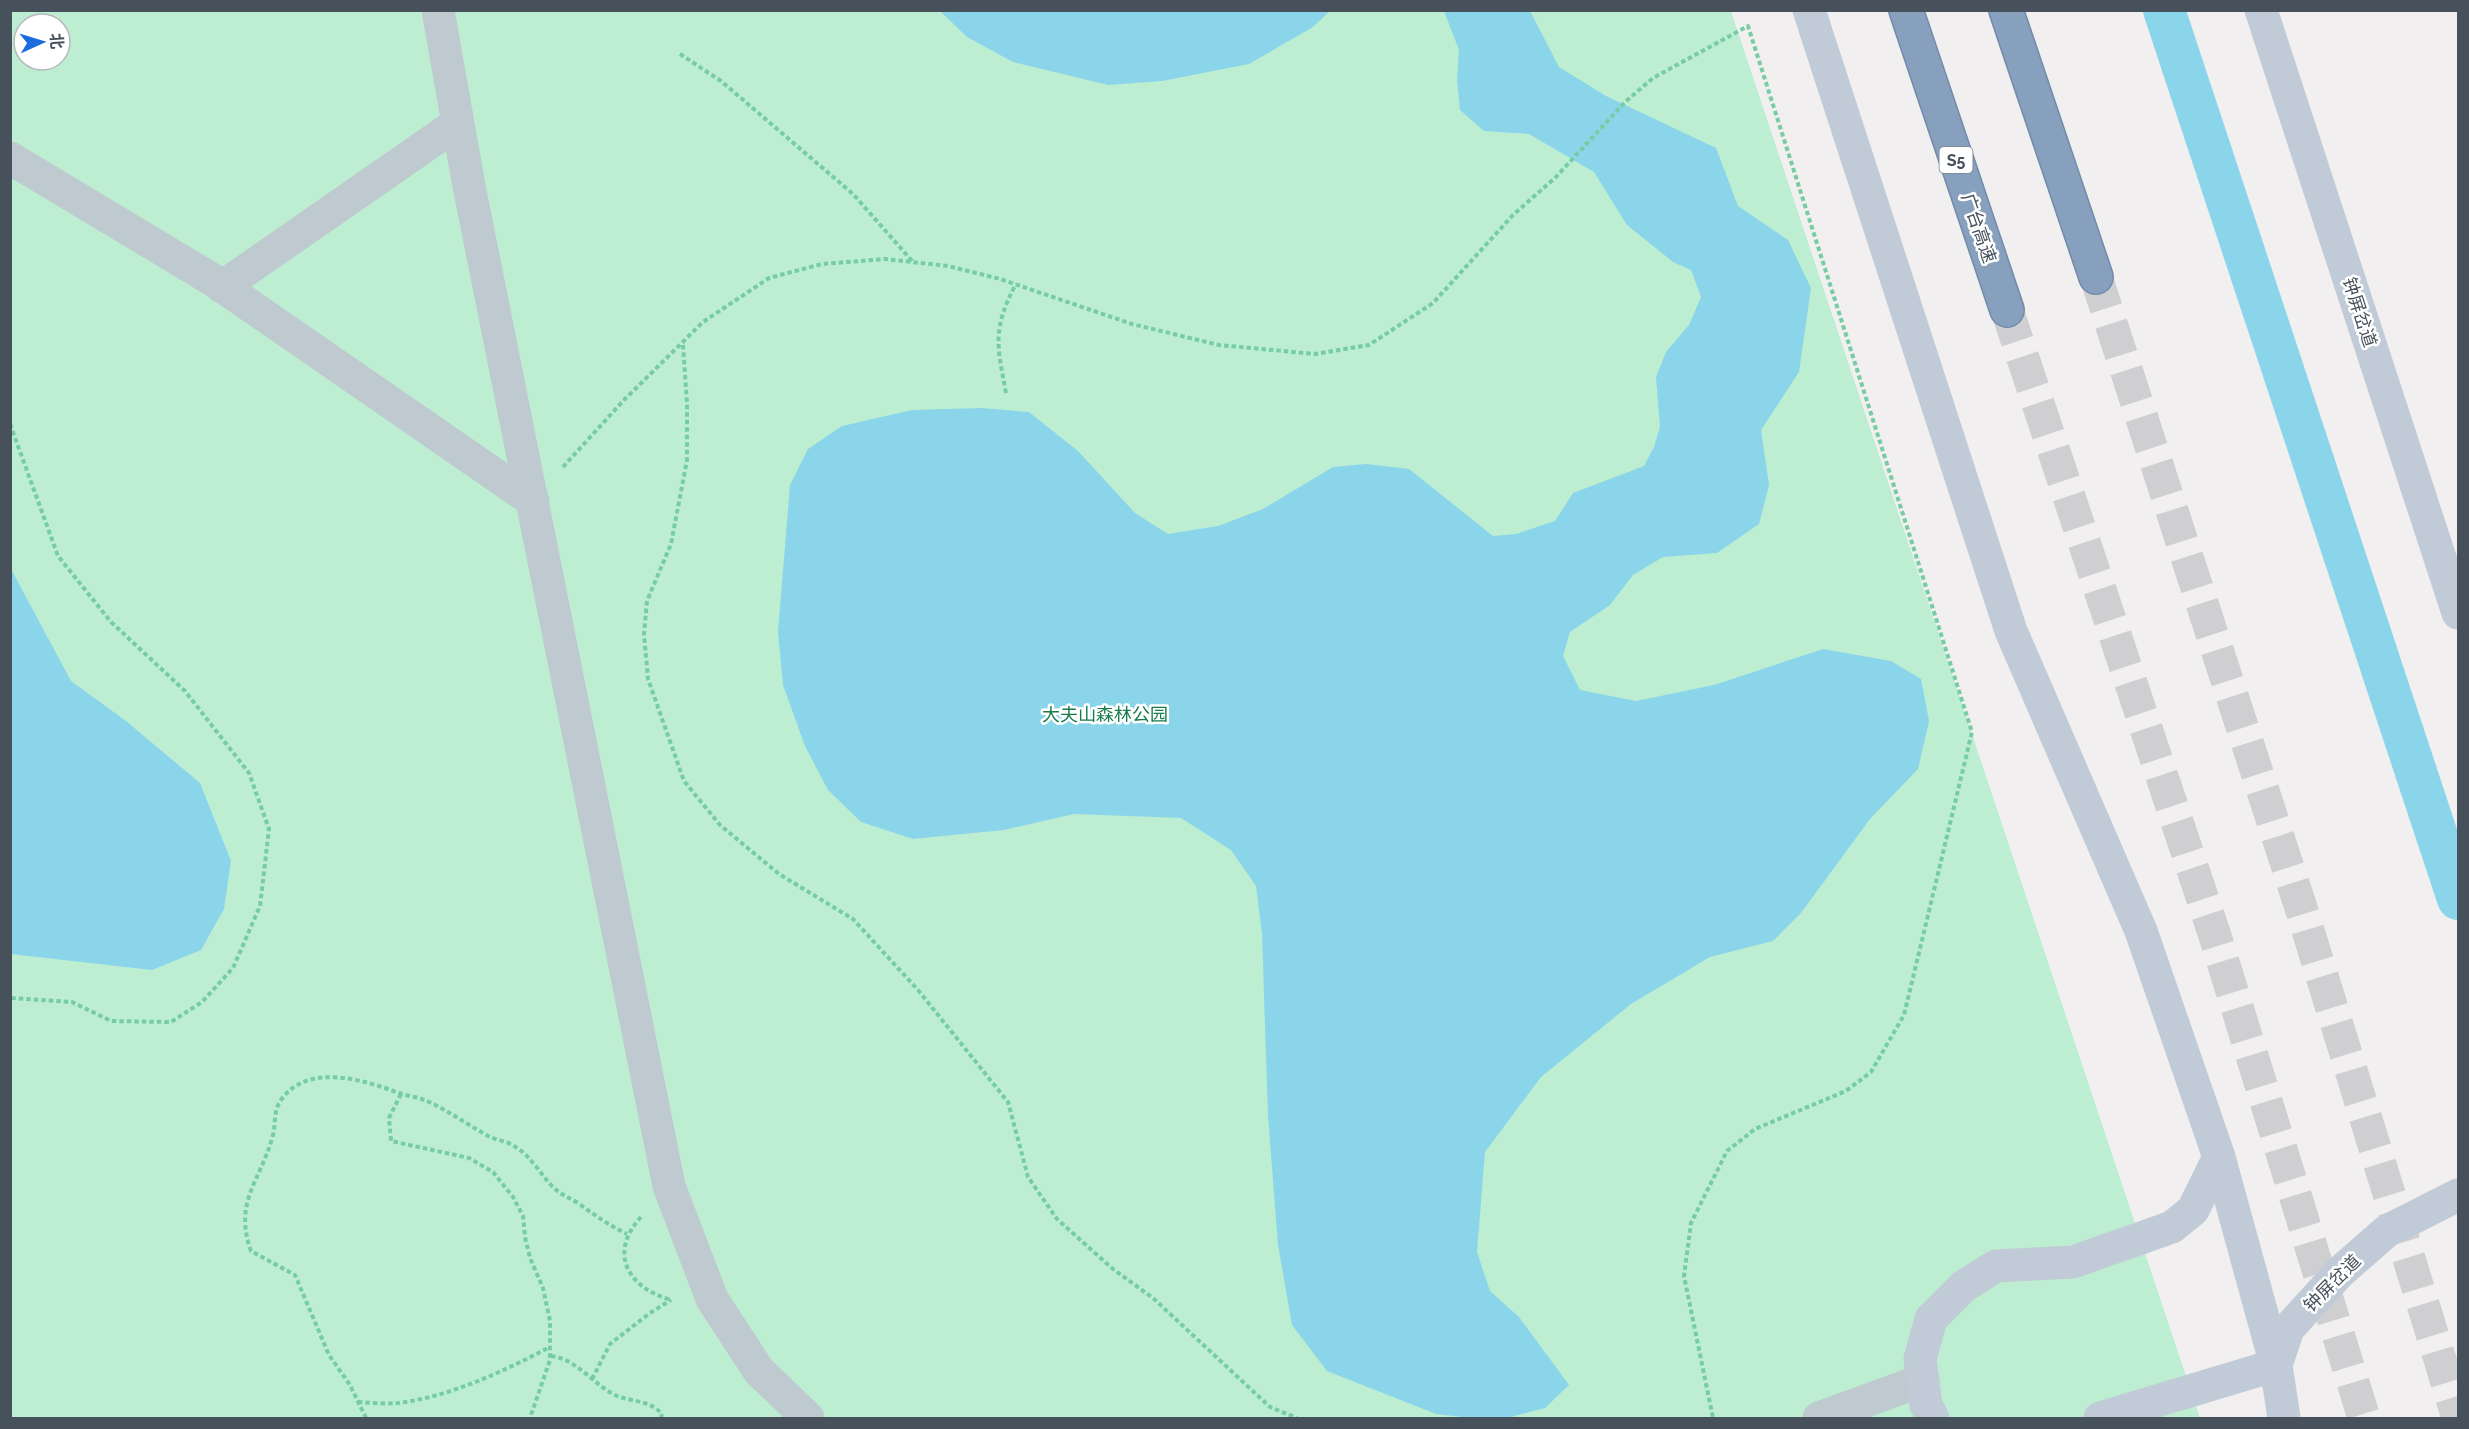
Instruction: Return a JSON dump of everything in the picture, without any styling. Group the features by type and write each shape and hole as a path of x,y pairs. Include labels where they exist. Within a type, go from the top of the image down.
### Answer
{"highway":[{"name":"广台高速","path":"1906,10 2007,310"},
{"path":"2006,10 2096,277"}],"street":[{"path":"438,10 458,123 669,1186 712,1299 759,1371 808,1419"},
{"path":"1809,10 2011,631 2141,931 2219,1157 2276,1365 2100,1419"},
{"name":"钟屏岔道","path":"2261,10 2458,613"},
{"path":"222,287 458,123"},
{"path":"10,158 222,287 533,501"},
{"path":"1933,1419 1926,1405 1920,1359 1931,1319 1964,1286 1996,1266 2073,1262 2172,1227 2193,1210 2219,1157"},
{"name":"钟屏岔道","path":"2284,1419 2276,1365 2288,1329 2340,1272 2387,1231 2458,1196"},
{"path":"1819,1419 1923,1380"}],"path":[{"path":"533,501 624,400 703,322 769,278 822,264 885,259 948,266 1016,284 1132,324 1219,345 1315,354 1369,345 1433,303 1513,215 1556,177 1624,103 1653,78 1748,26 1972,732 1904,1016 1871,1072 1846,1091 1755,1129 1727,1151 1691,1223 1684,1276 1713,1419"},
{"path":"680,54 721,81 853,194 914,263"},
{"path":"1006,393 997,342 1001,311 1016,284"},
{"path":"682,344 687,403 687,460 670,544 647,601 644,634 648,679 684,781 720,825 778,874 853,919 918,990 1008,1102 1028,1178 1057,1219 1113,1269 1153,1298 1270,1407 1297,1419"},
{"path":"10,424 58,556 111,622 184,691 249,773 268,829 260,906 233,968 194,1007 171,1022 111,1021 72,1002 10,998"},
{"path":"366,1419 350,1385 329,1355 295,1275 251,1251 243,1222 244,1208 269,1152 275,1113 281,1100 296,1085 316,1078 339,1078 372,1082 401,1094 423,1099 490,1137 514,1146 531,1160 561,1195 577,1202 597,1219 627,1234"},
{"path":"401,1094 389,1118 391,1141 469,1158 493,1172 513,1197 523,1216 530,1258 543,1287 550,1321 551,1356 530,1419"},
{"path":"669,1186 627,1234 624,1242 625,1264 636,1283 657,1296 672,1300 712,1299"},
{"path":"592,1379 610,1344 650,1313 672,1300"},
{"path":"358,1402 399,1403 453,1390 518,1364 550,1347"},
{"path":"551,1356 568,1361 619,1397 654,1405 662,1414 661,1419"}],"green space":[{"name":"大夫山森林公园","path":"10,11 1731,11 2200,1418 11,1418"}],"water":[{"path":"940,11 1330,11 1313,27 1249,64 1162,81 1108,85 1013,62 967,37"},
{"path":"1444,11 1530,11 1559,67 1606,96 1716,148 1738,206 1788,240 1811,288 1799,372 1761,430 1769,485 1759,524 1717,553 1663,557 1633,575 1610,605 1570,632 1563,656 1580,690 1636,701 1714,685 1823,649 1891,661 1921,679 1929,721 1918,769 1870,819 1801,913 1773,941 1710,957 1631,1004 1541,1077 1485,1152 1477,1252 1490,1291 1519,1317 1569,1385 1545,1408 1507,1418 1472,1418 1436,1414 1327,1371 1292,1325 1278,1245 1268,1116 1262,934 1256,886 1231,850 1181,818 1074,814 1004,830 913,839 861,822 828,790 805,746 783,685 778,632 790,485 808,449 842,426 912,410 981,408 1029,412 1078,451 1135,513 1168,534 1218,526 1263,509 1333,467 1366,464 1409,469 1493,536 1516,534 1555,521 1573,493 1644,466 1654,447 1660,427 1656,377 1666,352 1689,325 1701,297 1691,270 1673,262 1627,225 1594,172 1529,134 1484,131 1460,110 1457,80 1459,50"},
{"path":"11,569 71,681 126,721 200,783 231,861 224,909 201,950 152,970 11,954"}],"waterway":[{"path":"2164,10 2458,899"}],"tunnel":[{"path":"2096,277 2302,911 2458,1418"},
{"path":"2007,310 2215,936 2364,1418"}]}
